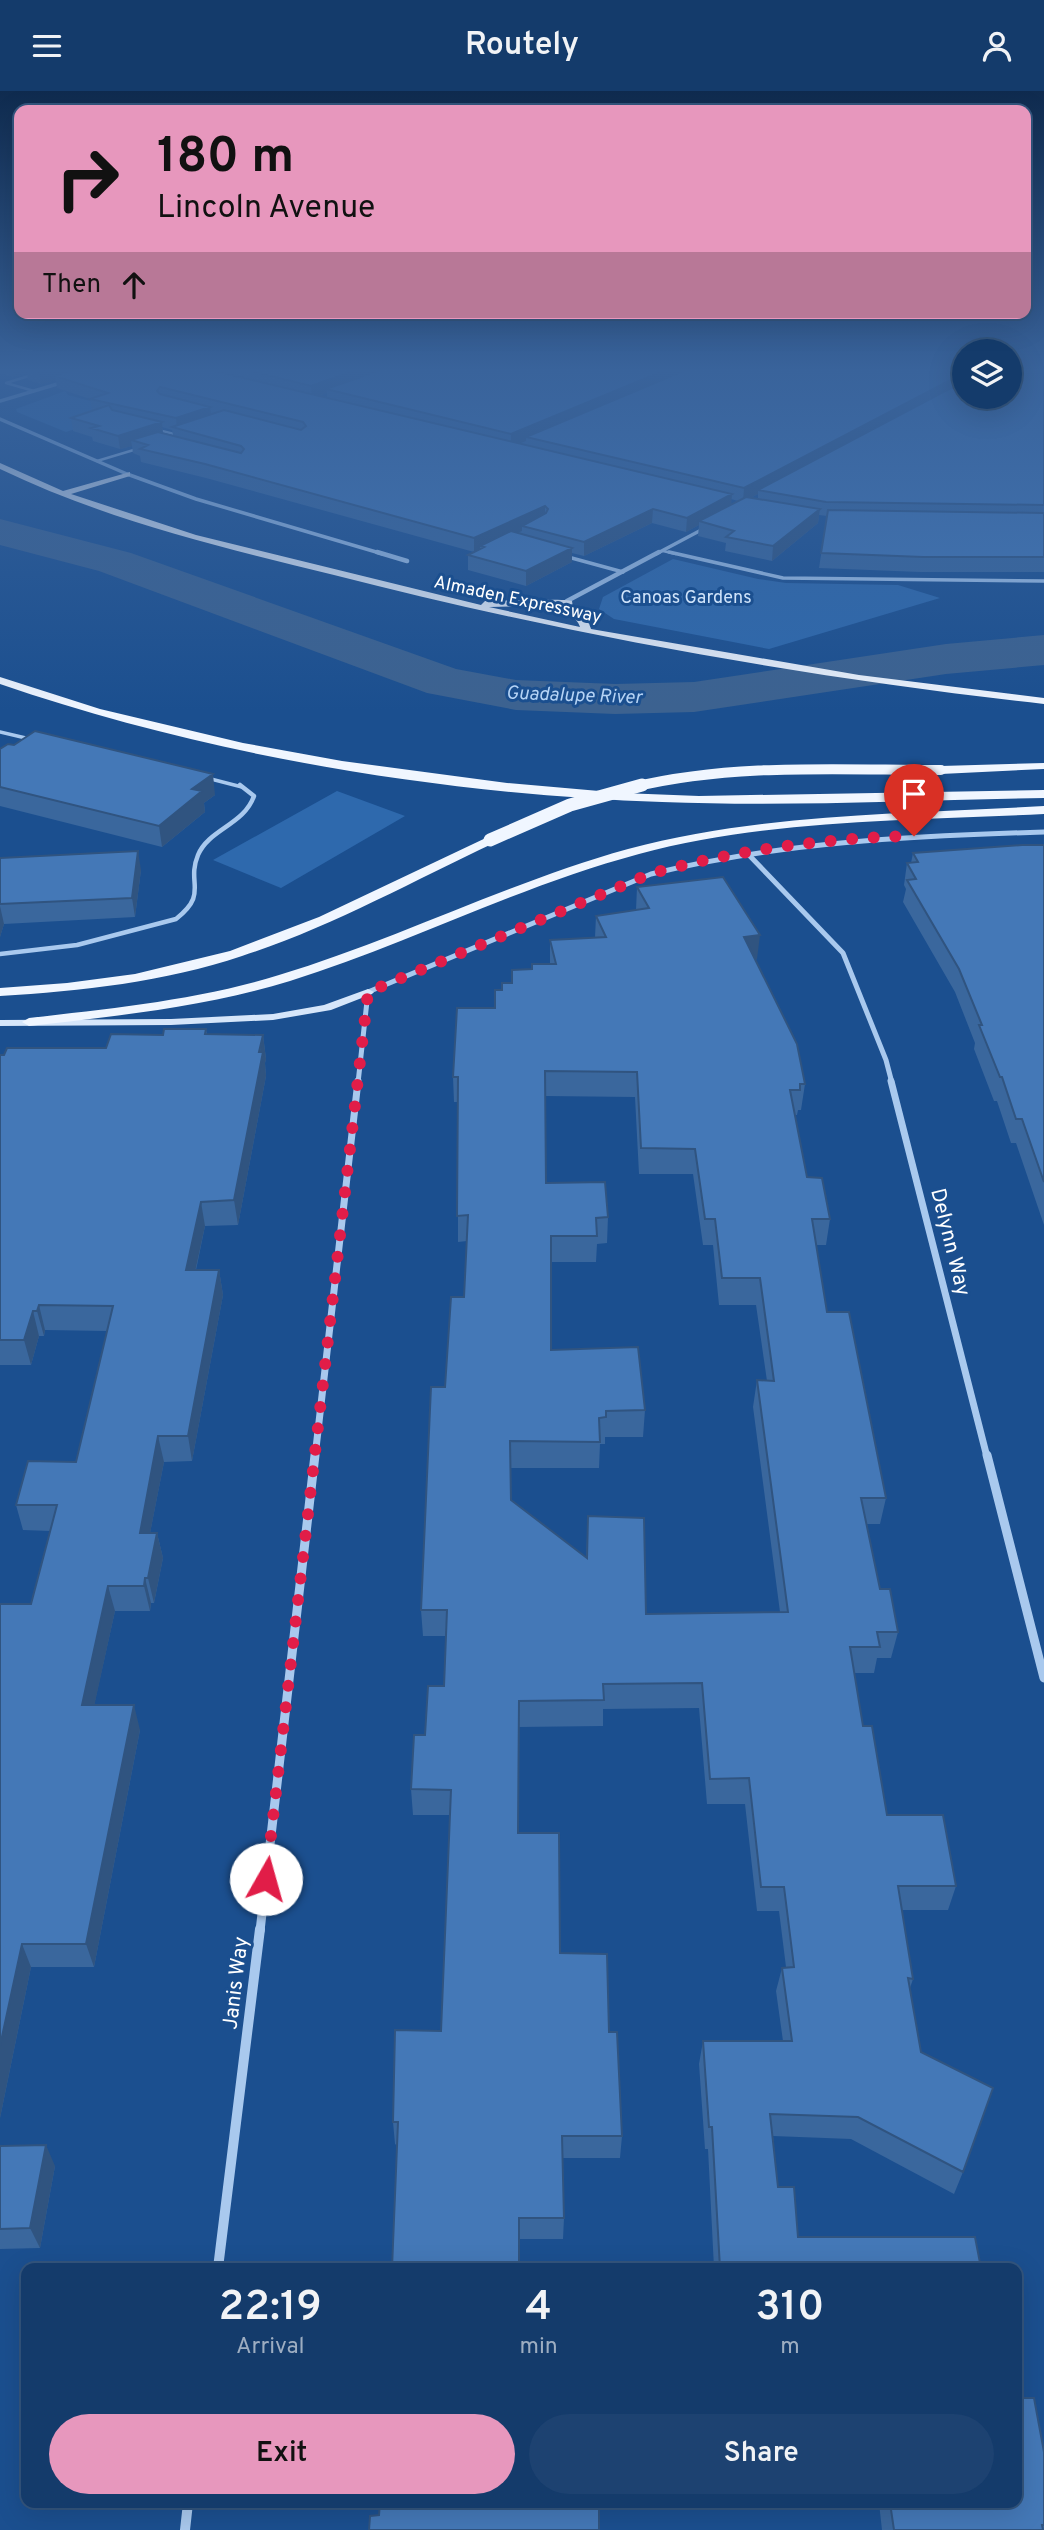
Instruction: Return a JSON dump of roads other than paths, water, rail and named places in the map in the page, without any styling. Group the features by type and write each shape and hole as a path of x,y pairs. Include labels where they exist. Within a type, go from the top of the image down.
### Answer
{"main road":[{"name":"Almaden Expressway","path":"39,483 63,494 160,527 460,604 587,632 755,664 871,681 1044,701"},
{"path":"63,494 99,483"},
{"path":"460,604 540,604 567,601 568,609 583,619 587,632"},
{"path":"0,680 87,709 237,745 338,764 488,785 699,800 1044,794"},
{"path":"0,992 80,986 146,975 266,943 490,840 587,799 672,780 732,773 1044,766"},
{"path":"29,1022 148,1007 249,987 337,959 583,868 649,848 743,830 807,823 1044,810"},
{"path":"0,1023 160,1023 273,1017 327,1008 368,992"}],"street":[{"path":"153,483 268,521 407,561"},
{"path":"567,601 716,523"},
{"path":"368,992 650,874 686,864 862,837 1044,832"},
{"name":"Delynn Way","path":"747,853 843,953 886,1060 1044,1678"},
{"name":"Janis Way","path":"219,2263 252,2001 368,992"},
{"path":"185,2530 187,2508"}],"lane":[{"path":"663,551 783,578 1044,581"},
{"path":"562,555 623,572"},
{"path":"0,733 35,740"},
{"path":"0,954 89,943 176,919 189,911 194,902 198,855 252,808 254,796 239,785 205,778"}],"waterway":[{"name":"Guadalupe River","path":"0,532 115,562 445,682 516,695 615,699 694,697 946,659 1044,650"}],"park label":[{"name":"Canoas Gardens","path":"686,597"}]}
